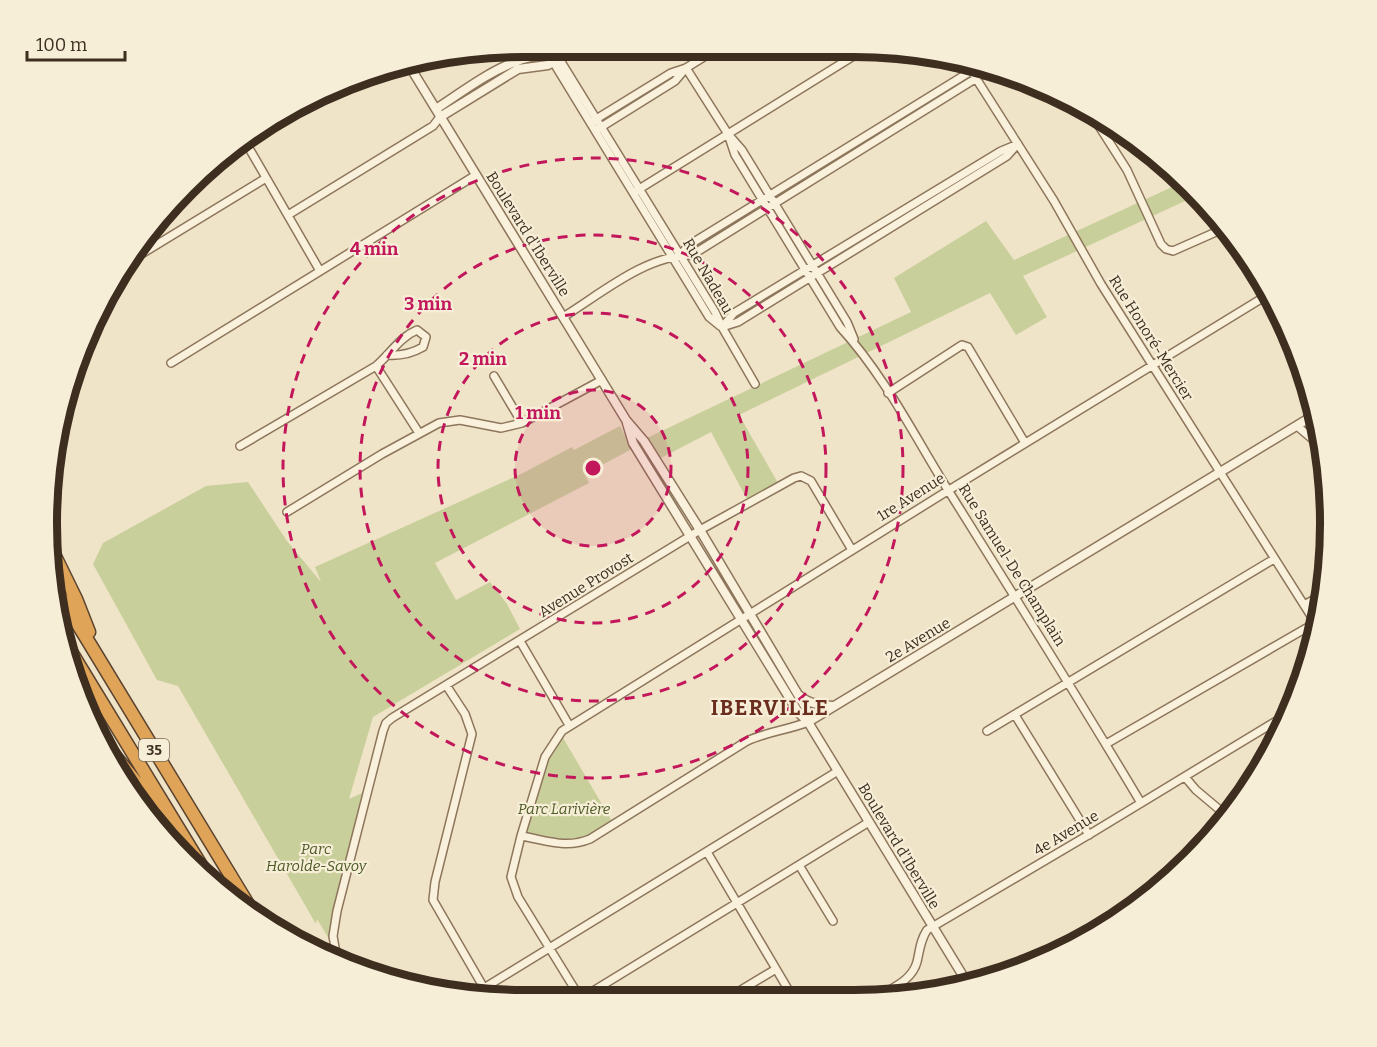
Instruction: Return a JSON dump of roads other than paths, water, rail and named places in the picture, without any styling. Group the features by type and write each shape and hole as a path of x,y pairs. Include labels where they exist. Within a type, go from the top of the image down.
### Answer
{"highway":[{"path":"59,564 76,599 102,664"},
{"name":"35","path":"64,601 243,896"},
{"name":"35","path":"80,667 192,851"},
{"path":"131,776 189,846"}],"street":[{"path":"288,215 434,126 438,113 477,82 517,61 537,57"},
{"path":"438,113 482,91 518,69 545,57"},
{"name":"Rue Nadeau","path":"554,57 636,191 709,317 722,327"},
{"path":"593,121 671,73 686,68 704,57"},
{"path":"636,191 852,57"},
{"path":"598,129 675,81 686,68"},
{"name":"Rue Samuel-De Champlain","path":"686,68 728,134 742,150 847,322 856,345"},
{"name":"Boulevard d'Iberville","path":"412,71 626,420 644,441 700,530 806,708 808,722"},
{"path":"680,255 689,245 968,72"},
{"name":"Rue Honoré-Mercier","path":"973,73 1054,201 1101,284 1152,366 1311,616"},
{"path":"563,317 648,264 672,256 692,255 981,75"},
{"path":"477,82 482,91"},
{"path":"1100,127 1127,170 1161,244 1166,249 1173,251 1217,232"},
{"name":"Rue Samuel-De Champlain","path":"728,134 735,155 840,327 856,345 888,393 1016,596 1141,803"},
{"path":"866,135 872,143"},
{"path":"722,327 734,313 864,234 1007,156 1018,144"},
{"path":"248,147 320,271"},
{"path":"722,327 738,322 817,274 971,174"},
{"path":"171,363 476,175"},
{"path":"144,252 266,178"},
{"name":"Rue Nadeau","path":"636,191 680,255 722,327"},
{"path":"864,234 868,242"},
{"name":"1re Avenue","path":"575,990 518,897 512,883 511,871 545,757 556,737 569,724 1262,298"},
{"path":"722,327 755,384"},
{"path":"240,446 376,366 387,355 410,333 417,330 426,337 423,348 397,356 387,355"},
{"path":"888,393 962,345 968,347 1025,443"},
{"path":"376,366 419,434"},
{"path":"494,376 522,423"},
{"path":"287,512 439,423 460,420 501,428 522,423 602,380"},
{"name":"2e Avenue","path":"521,836 567,845 580,843 747,741 808,722 1308,419"},
{"name":"Boulevard d'Iberville","path":"626,420 633,443 798,712 808,722 963,977"},
{"path":"1297,426 1312,439"},
{"name":"Avenue Provost","path":"335,950 333,936 335,918 387,722 700,530 794,478 801,476 811,482 852,550"},
{"path":"987,731 1274,558"},
{"path":"1304,605 1313,600"},
{"path":"1106,744 1307,630"},
{"path":"520,641 569,724"},
{"path":"446,685 465,714 472,734 435,882 433,900 484,988 838,771"},
{"path":"796,692 804,700 834,706"},
{"path":"1015,715 1089,835"},
{"name":"4e Avenue","path":"891,988 908,978 916,964 921,940 927,930 1276,721"},
{"path":"1185,777 1196,790 1221,811"},
{"path":"595,990 869,822"},
{"path":"707,852 788,990"},
{"path":"799,865 833,921"},
{"path":"741,990 776,969"}],"district":[{"name":"IBERVILLE","path":"770,708"}],"park label":[{"name":"Parc Larivière","path":"564,809"},
{"name":"Parc Harolde-Savoy","path":"316,858"}]}
